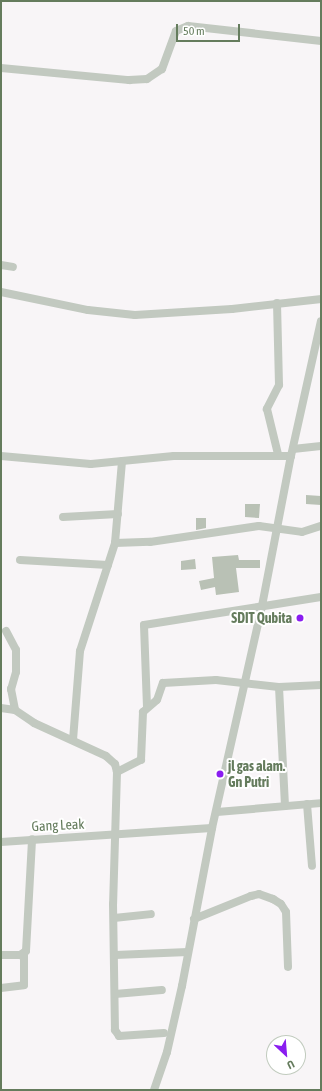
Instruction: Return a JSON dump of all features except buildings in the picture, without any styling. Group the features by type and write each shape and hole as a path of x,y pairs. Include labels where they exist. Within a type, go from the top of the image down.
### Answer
{"street":[{"path":"1,68 129,80 147,79 162,69 176,31 188,26 321,41"},
{"path":"1,265 13,267"},
{"path":"1,292 117,314 185,312 321,299"},
{"path":"277,303 279,385 267,409 278,454"},
{"path":"154,1090 167,1052 212,828 217,812 262,606 276,528 321,321"},
{"path":"1,456 91,464 174,456 278,454 321,446"},
{"path":"73,740 80,651 115,542 122,461"},
{"path":"63,518 118,514"},
{"path":"115,542 150,542 259,526 302,532 321,526"},
{"path":"20,560 108,565"},
{"path":"147,707 144,625 321,597"},
{"path":"6,631 16,650 16,672 11,689 15,710"},
{"path":"117,772 141,760 142,715 147,707 157,700 161,684 165,682 216,680 279,687 321,685"},
{"path":"279,687 285,806"},
{"path":"1,708 15,710 34,723 73,740 110,759 117,772 117,835 114,918 116,1034 164,1033"},
{"path":"217,812 321,803"},
{"path":"307,804 312,866"},
{"name":"Gang Leak","path":"1,842 212,828"},
{"path":"1,988 24,985 24,954 26,951 30,901 32,839"},
{"path":"194,919 251,896 260,894 273,899 281,904 286,912 288,967"},
{"path":"114,918 151,914"},
{"path":"115,955 188,952"},
{"path":"1,955 24,954"},
{"path":"115,994 162,990"}],"place":[{"name":"SDIT Qubita","path":"300,618"},
{"name":"jl gas alam. Gn Putri","path":"220,774"}]}
